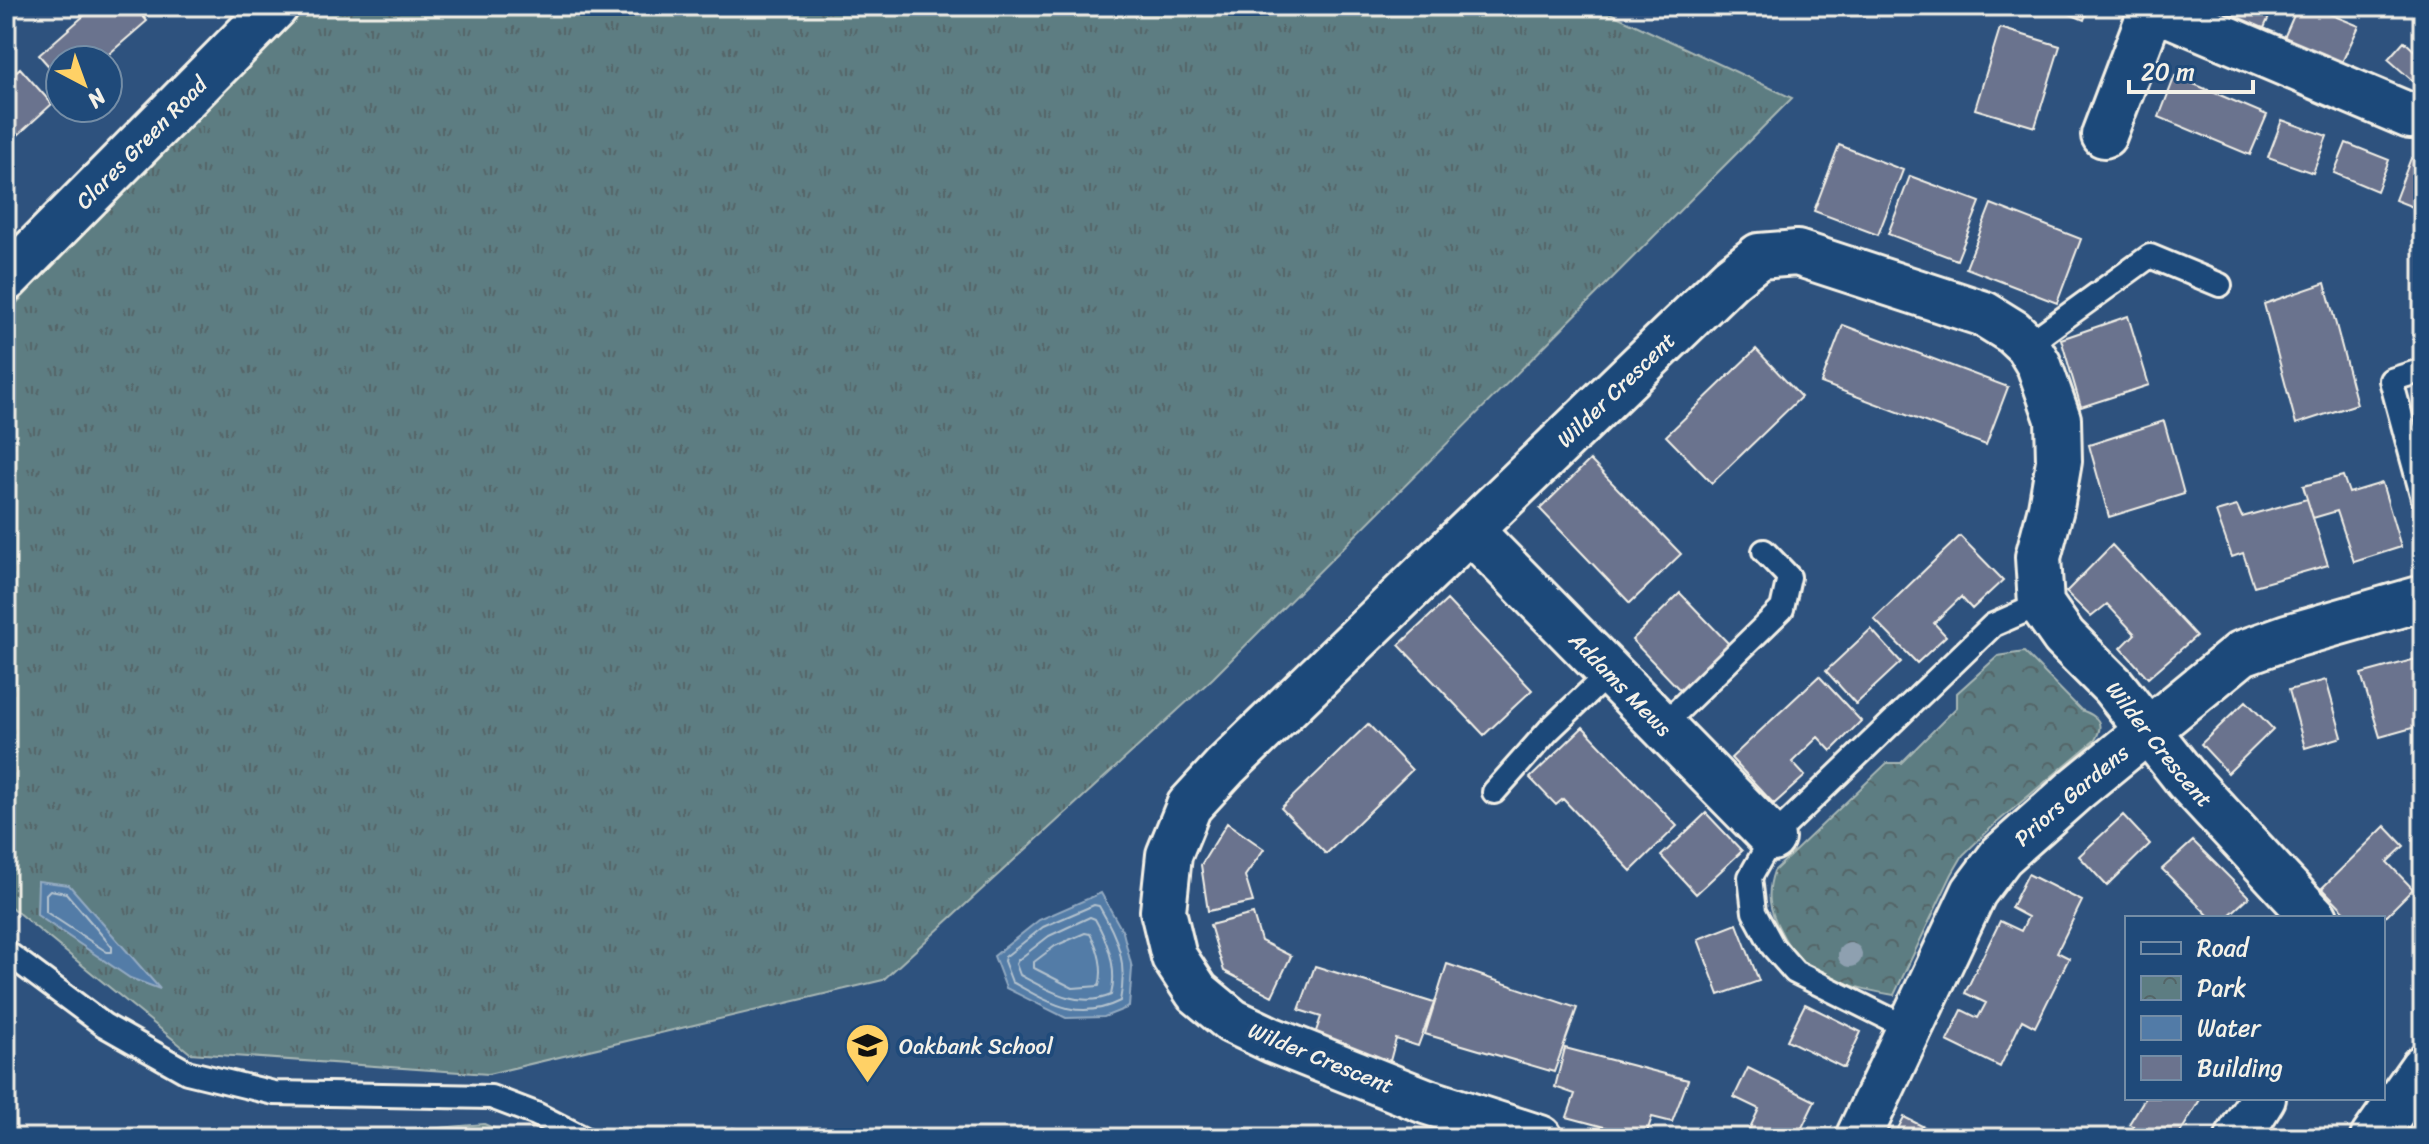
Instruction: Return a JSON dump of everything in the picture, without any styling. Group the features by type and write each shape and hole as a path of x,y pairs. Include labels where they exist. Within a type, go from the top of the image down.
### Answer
{"street":[{"name":"Clares Green Road","path":"6,279 276,6"},
{"path":"2104,135 2152,7 2410,116 2423,114"},
{"name":"Wilder Crescent","path":"1540,1138 1428,1102 1232,1021 1197,992 1174,957 1163,911 1169,855 1189,806 1225,767 1731,278 1759,256 1797,253 1984,314 2027,345 2039,365 2058,419 2059,461 2038,557 2041,604 2064,637 2113,686 2187,780 2313,916"},
{"name":"Addams Mews","path":"1471,531 1772,838"},
{"name":"Priors Gardens","path":"1858,1138 1974,892 2001,856 2147,729 2242,653 2423,598"},
{"path":"2373,1138 2423,1067"},
{"path":"2238,1138 2262,1100"}],"lane":[{"path":"2027,345 2150,256 2220,285"},
{"path":"2423,370 2391,380 2423,498"},
{"path":"1662,726 1782,609 1789,577 1764,551"},
{"path":"1908,1028 1795,972 1773,947 1754,912 1750,877 1772,838 1993,625 2041,604"},
{"path":"1494,792 1549,730 1610,672"},
{"path":"6,952 104,1025 187,1072 274,1093 491,1097 536,1114 583,1138"}],"green space":[{"path":"305,6 1595,6 1792,98 1213,678 883,980 488,1074 190,1053 6,903 6,314"},
{"path":"2024,652 2081,710 2096,718 2099,729 2095,740 1963,855 1894,995 1848,984 1806,965 1788,944 1773,915 1769,894 1774,871 1887,763 1901,763 1957,707 1957,693 1998,656"},
{"path":"484,1124 516,1138 325,1138"}],"water":[{"path":"38,881 69,885 160,989 130,978 37,915"},
{"path":"1101,893 1123,932 1132,968 1129,1007 1104,1017 1066,1018 1006,988 994,956 1039,920"}],"building":[{"path":"95,6 134,6 147,21 120,44 52,44"},
{"path":"2050,6 2089,6 2084,20"},
{"path":"2201,6 2274,6 2259,39"},
{"path":"2298,6 2310,6 2359,26 2337,73 2280,47"},
{"path":"2000,28 2060,46 2035,127 1975,109"},
{"path":"2404,41 2420,56 2423,52 2423,90 2388,59"},
{"path":"20,68 44,95 44,111 6,146 6,81"},
{"path":"2175,76 2267,115 2250,155 2159,117"},
{"path":"2282,120 2327,136 2313,173 2268,157"},
{"path":"2346,143 2389,160 2377,191 2334,173"},
{"path":"1839,145 1903,170 1878,235 1814,211"},
{"path":"2411,158 2423,163 2423,211 2395,200"},
{"path":"1910,176 1980,202 1957,260 1888,234"},
{"path":"1991,204 2081,239 2057,303 1966,268"},
{"path":"2325,283 2357,404 2296,424 2264,304"},
{"path":"2128,316 2149,385 2081,407 2061,339"},
{"path":"1843,325 2008,387 1986,445 1821,383"},
{"path":"1756,349 1801,397 1712,483 1666,436"},
{"path":"2164,421 2184,494 2109,517 2089,445"},
{"path":"1590,460 1681,554 1630,603 1540,509"},
{"path":"2343,476 2349,493 2382,483 2401,547 2354,562 2337,511 2313,518 2303,486"},
{"path":"2307,499 2328,565 2254,586 2243,553 2232,557 2216,512 2237,506 2242,517"},
{"path":"1960,536 2003,580 1972,609 1961,597 1934,623 1946,636 1917,663 1874,619"},
{"path":"2112,545 2196,636 2148,678 2121,648 2135,634 2107,604 2091,617 2066,592"},
{"path":"1680,593 1729,644 1681,691 1632,640"},
{"path":"1447,600 1532,690 1484,735 1399,645"},
{"path":"1871,629 1901,662 1856,704 1826,671"},
{"path":"2423,657 2423,725 2380,737 2361,674"},
{"path":"1819,676 1861,721 1831,751 1818,737 1792,762 1805,776 1774,804 1731,758"},
{"path":"2326,680 2342,737 2305,748 2289,690"},
{"path":"2246,701 2273,729 2228,773 2201,744"},
{"path":"1368,724 1412,770 1326,854 1281,808"},
{"path":"1583,727 1677,826 1631,871 1563,799 1556,805 1530,778"},
{"path":"1706,813 1742,851 1696,894 1661,856"},
{"path":"2123,815 2150,844 2107,886 2079,856"},
{"path":"1227,823 1264,849 1245,876 1253,902 1208,911 1201,865"},
{"path":"2385,826 2404,846 2387,862 2413,889 2385,917 2349,916 2322,888"},
{"path":"2193,841 2249,897 2228,916 2209,916 2162,869"},
{"path":"2028,874 2082,901 2057,952 2069,958 2035,1027 2022,1020 2000,1067 1947,1041 1962,1010 1978,1018 1986,1003 1965,993 2000,921 2021,931 2028,917 2011,908"},
{"path":"1253,914 1261,941 1291,956 1272,996 1224,971 1210,925"},
{"path":"1737,924 1759,981 1719,995 1698,939"},
{"path":"1447,964 1577,1008 1554,1072 1425,1034"},
{"path":"1315,966 1434,1003 1418,1046 1396,1039 1390,1061 1314,1037 1321,1017 1299,1010"},
{"path":"1805,1004 1861,1032 1844,1068 1787,1040"},
{"path":"1565,1048 1688,1080 1672,1122 1652,1117 1645,1138 1567,1117 1575,1094 1555,1087"},
{"path":"1748,1068 1815,1101 1797,1138 1746,1136 1759,1109 1734,1097"},
{"path":"2144,1100 2200,1100 2177,1138 2151,1138 2129,1124"},
{"path":"2423,1115 2423,1138 2410,1138"},
{"path":"1904,1117 1942,1136 1941,1138 1893,1138"},
{"path":"733,1128 774,1138 730,1138"}],"place":[{"name":"Oakbank School","path":"868,1085"}]}
